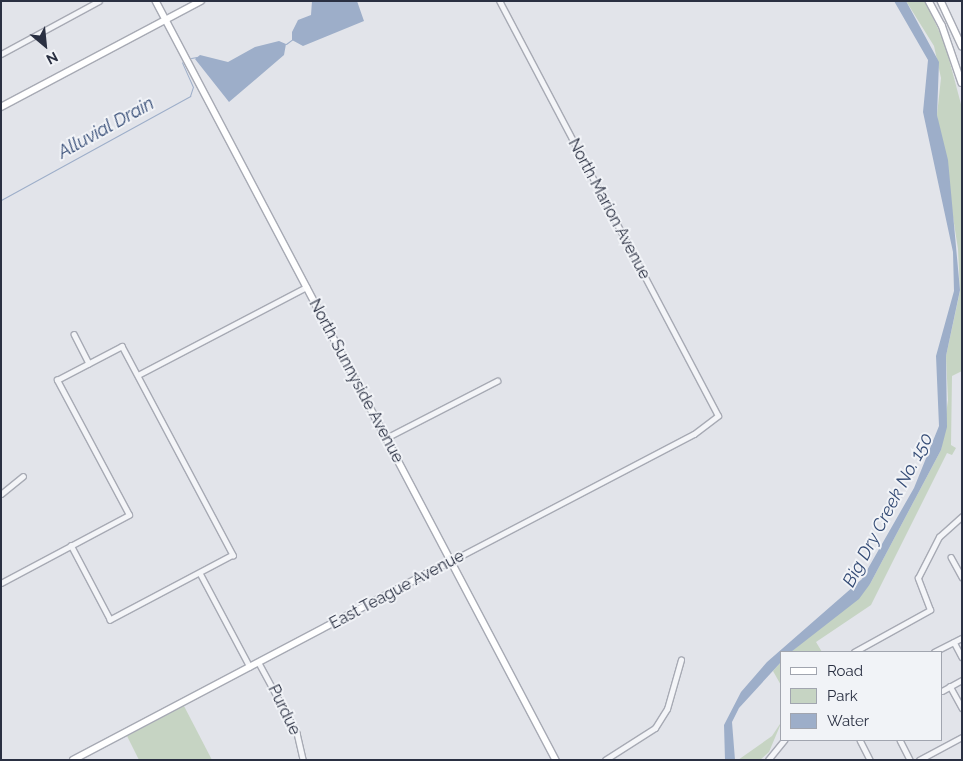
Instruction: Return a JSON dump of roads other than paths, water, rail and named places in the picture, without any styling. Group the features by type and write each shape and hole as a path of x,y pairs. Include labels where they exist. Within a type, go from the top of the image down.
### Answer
{"main road":[{"name":"North Sunnyside Avenue","path":"156,1 556,760"},
{"path":"1,107 201,1"},
{"path":"929,1 942,25 962,83"},
{"path":"941,1 962,46"},
{"name":"East Teague Avenue","path":"73,760 451,561"}],"street":[{"path":"1,54 99,1"},
{"name":"North Marion Avenue","path":"499,1 718,416"},
{"path":"138,375 306,287"},
{"path":"74,334 89,363"},
{"path":"1,583 129,515 57,380 122,346 233,555 110,620 71,546"},
{"path":"386,438 497,381"},
{"name":"East Teague Avenue","path":"451,561 701,430 718,416"},
{"path":"1,494 24,476"},
{"path":"856,651 930,610 917,582 939,537 962,516"},
{"path":"951,557 962,577"},
{"path":"200,573 250,668"},
{"path":"936,651 962,638"},
{"path":"954,642 962,657"},
{"path":"605,760 655,728 667,709 681,660"},
{"name":"Purdue","path":"260,662 297,733 303,760"},
{"path":"943,690 962,680"},
{"path":"950,686 962,708"},
{"path":"919,760 962,737"},
{"path":"768,760 783,741"},
{"path":"860,741 870,760"},
{"path":"900,741 910,760"}],"water":[{"path":"312,1 357,1 364,21 303,46 292,40 292,32 298,20 311,15"},
{"path":"894,1 906,1 939,62 937,115 948,160 960,290 946,356 947,427 941,450 870,584 859,599 792,651 780,651 780,663 739,708 732,722 735,760 725,760 724,725 741,692 767,662 862,579 914,488 939,426 936,356 954,291 953,252 923,112 928,60"},
{"path":"279,41 286,44 284,55 229,102 195,59 200,55 228,62 255,47"}],"waterway":[{"name":"Alluvial Drain","path":"286,44 293,39"},
{"name":"Alluvial Drain","path":"191,58 197,57"},
{"name":"Alluvial Drain","path":"1,200 190,96 193,87 182,62"}],"water label":[{"name":"Big Dry Creek No. 150","path":"888,510"}]}
